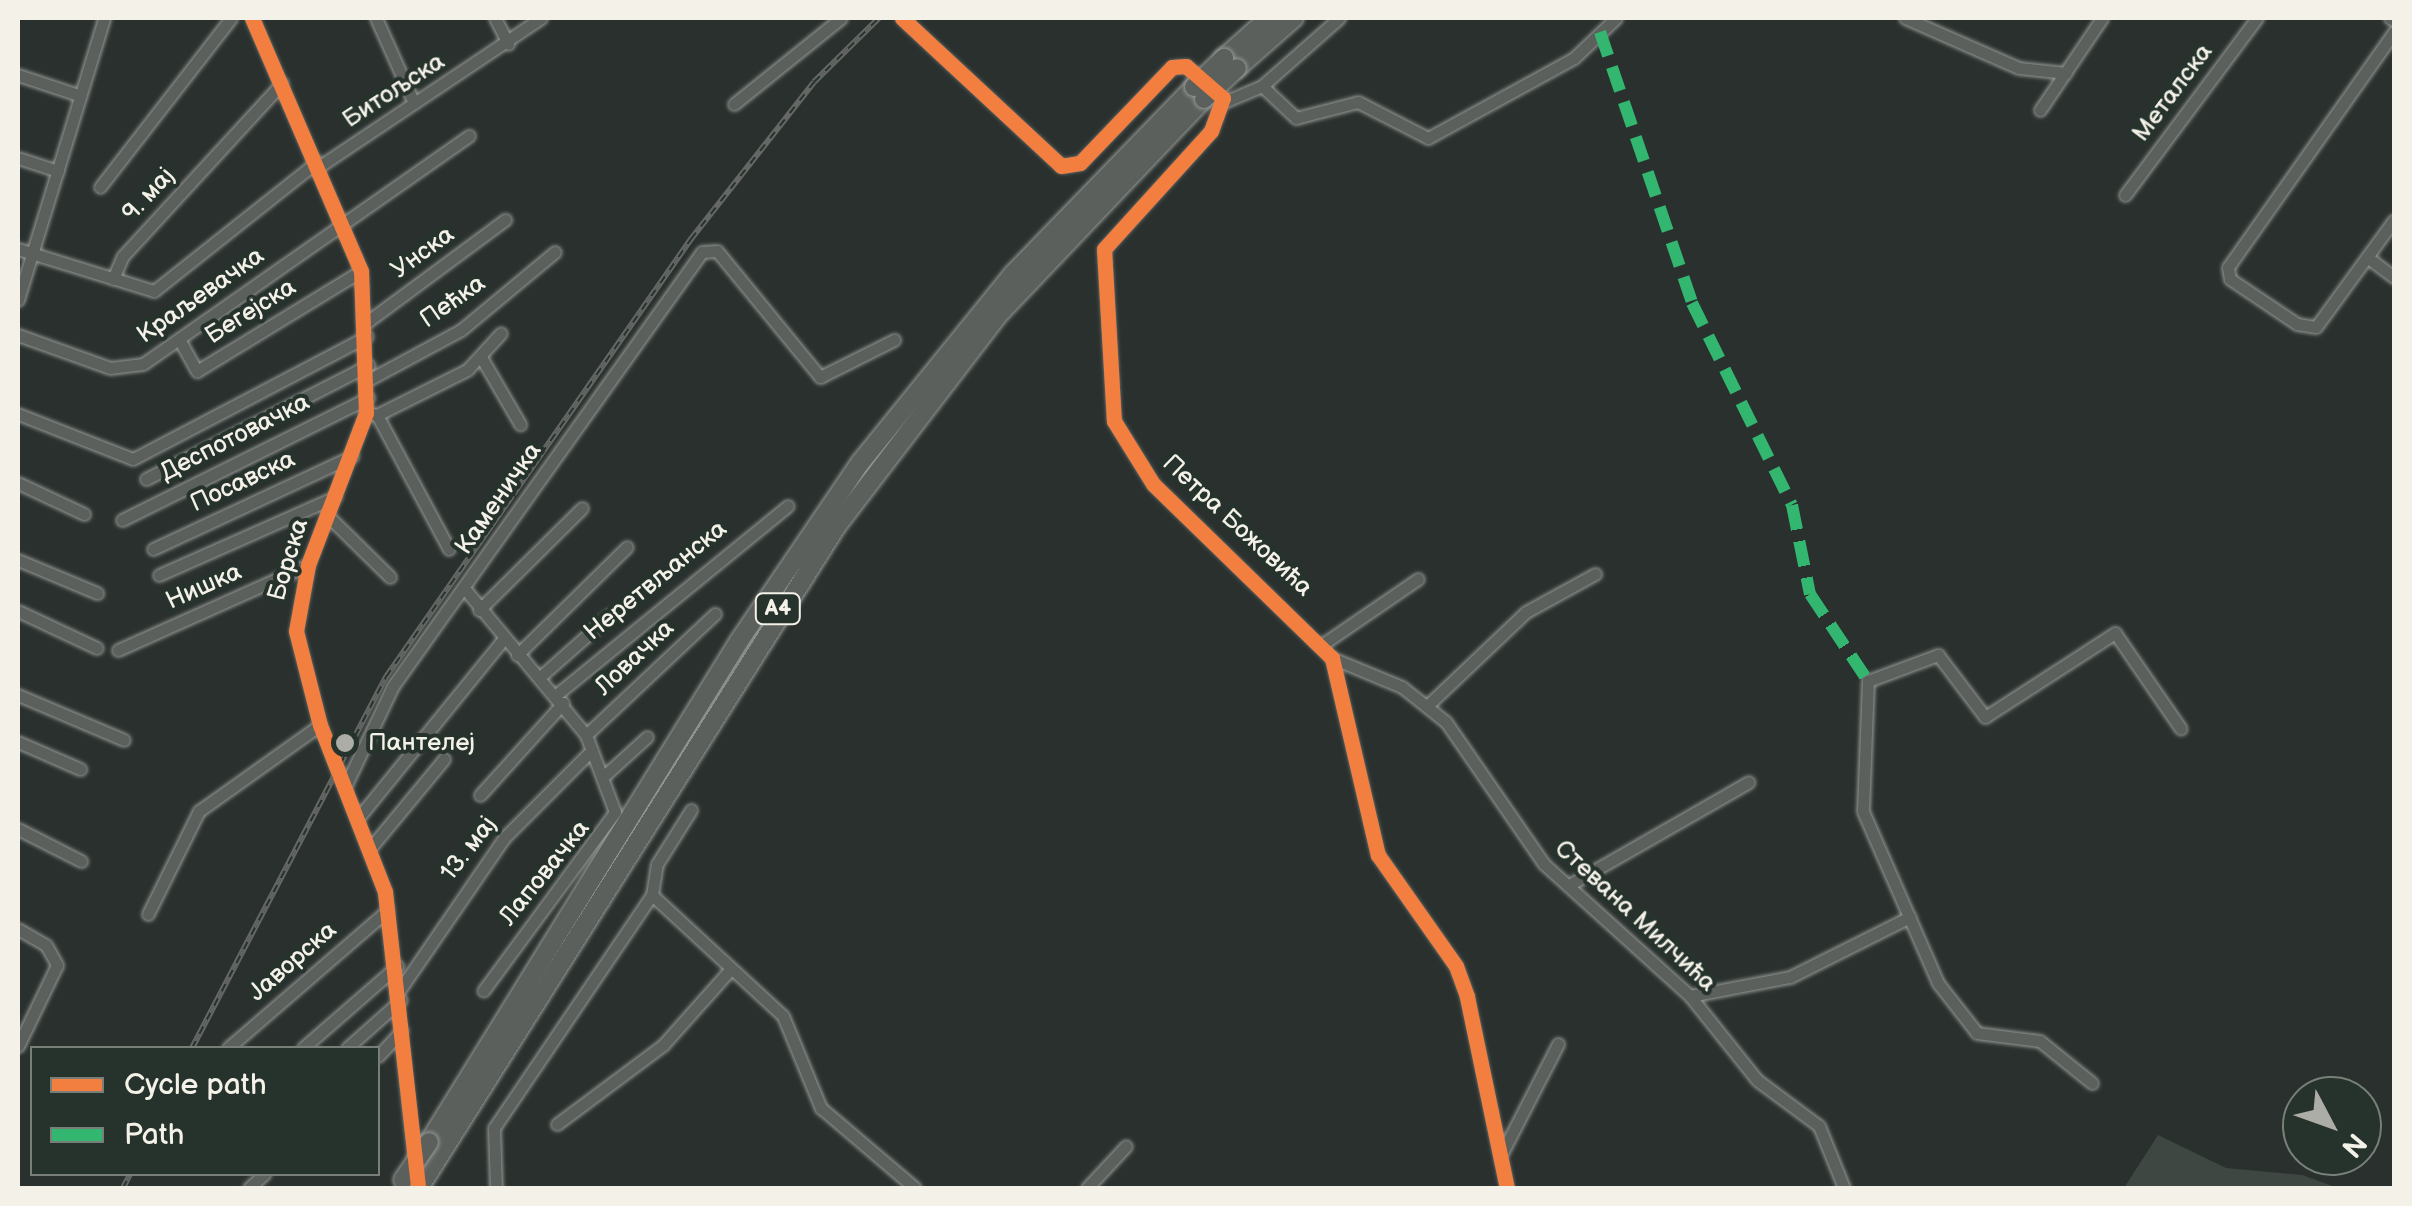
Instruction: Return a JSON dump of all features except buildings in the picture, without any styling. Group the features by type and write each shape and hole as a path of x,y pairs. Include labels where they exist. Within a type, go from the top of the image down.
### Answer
{"highway":[{"name":"A4","path":"413,1184 429,1142 738,641 860,464 1013,274 1231,63 1268,18"},
{"name":"A4","path":"1231,63 1294,18"},
{"name":"A4","path":"413,1184 828,537 1000,314 1199,93"}],"street":[{"path":"18,300 104,18"},
{"path":"100,187 231,18"},
{"name":"Борска","path":"252,18 344,223 361,271 372,414 308,565 296,631 320,725 372,846 388,910 400,996 413,1184"},
{"path":"376,18 414,103"},
{"path":"495,18 508,44"},
{"name":"Битољска","path":"113,280 154,291 318,164 508,44 541,18"},
{"path":"734,104 841,18"},
{"path":"902,18 1061,166 1080,163 1172,67 1186,66 1224,102 1262,86 1339,18"},
{"path":"1262,86 1296,118 1358,102 1413,138 1428,138 1574,58 1616,18"},
{"path":"1905,18 2019,68 2066,72"},
{"path":"2040,110 2102,18"},
{"name":"Металска","path":"2125,195 2257,18"},
{"path":"2394,32 2228,267 2254,298 2316,326 2394,220"},
{"path":"18,75 80,96"},
{"name":"9. мај","path":"113,280 124,256 282,83"},
{"name":"Петра Божовића","path":"1224,102 1211,131 1104,249 1114,421 1153,484 1323,644 1332,658 1364,821 1378,855 1456,966 1507,1188"},
{"name":"Краљевачка","path":"18,334 128,369 179,338 469,136"},
{"path":"18,158 58,171"},
{"name":"Унска","path":"18,414 133,458 367,329 505,220"},
{"name":"Каменичка","path":"344,787 393,686 708,248 820,377 894,340"},
{"path":"18,249 113,280"},
{"name":"Пећка","path":"146,479 460,330 555,252"},
{"path":"2367,258 2394,277"},
{"name":"Бегејска","path":"179,338 197,372 361,271"},
{"path":"448,548 372,414 481,357 501,333"},
{"path":"481,357 520,424"},
{"name":"Деспотовачка","path":"122,520 368,398"},
{"name":"Посавска","path":"153,549 352,456"},
{"path":"18,483 84,514"},
{"path":"160,575 334,497"},
{"name":"Неретвљанска","path":"480,795 560,699 788,506"},
{"path":"479,610 582,508"},
{"path":"328,516 390,577"},
{"path":"517,654 627,547"},
{"path":"18,560 97,594"},
{"name":"Нишка","path":"118,650 308,565"},
{"path":"1428,705 1526,612 1596,574"},
{"path":"1323,644 1418,579"},
{"name":"Лаповачка","path":"464,588 502,641 560,699 586,735 615,812 609,830 483,991"},
{"path":"18,611 97,648"},
{"name":"Ловачка","path":"586,735 715,614"},
{"path":"540,678 610,616"},
{"path":"2092,1083 2040,1040 1976,1033 1960,1022 1863,811 1868,681 1938,655 1985,717 2114,633 2181,728"},
{"path":"358,817 502,641"},
{"name":"Стевана Милчића","path":"1332,658 1428,705 1570,886 1690,996 1757,1080 1818,1126 1844,1188"},
{"path":"18,695 124,740"},
{"path":"148,914 199,810 320,725"},
{"path":"604,776 647,737"},
{"path":"18,742 80,769"},
{"name":"13. мај","path":"349,1046 400,996 489,858 592,750"},
{"path":"372,846 444,760"},
{"path":"1570,886 1750,782"},
{"path":"496,1188 494,1128 652,895 657,864 690,810"},
{"path":"18,829 81,861"},
{"path":"652,895 729,971 783,1016 821,1108 914,1188"},
{"name":"Јаворска","path":"230,1046 388,910"},
{"path":"1690,996 1790,977 1910,916"},
{"path":"18,929 57,957 18,1046"},
{"path":"306,1046 396,966"},
{"path":"557,1124 663,1044 729,971"},
{"path":"380,1054 402,1030"},
{"path":"1501,1155 1558,1044"},
{"path":"1087,1188 1126,1146"}],"shaded area":[{"path":"2158,1135 2226,1168 2305,1176 2338,1188 2124,1188"}],"railway":[{"path":"193,1046 386,677 691,239 814,82 879,18"},
{"path":"123,1188 129,1176"}],"marked path":[{"path":"1600,32 1692,303 1792,505 1810,594 1868,681"}],"cycle path":[{"path":"252,18 361,271 366,413 308,565 296,631 320,725 385,892 418,1188"},
{"path":"902,18 1061,166 1080,163 1172,67 1186,66 1223,98 1211,131 1104,249 1114,421 1153,484 1332,658 1378,855 1456,966 1467,997 1507,1188"}],"place":[{"name":"Пантелеј","path":"345,743"}]}
